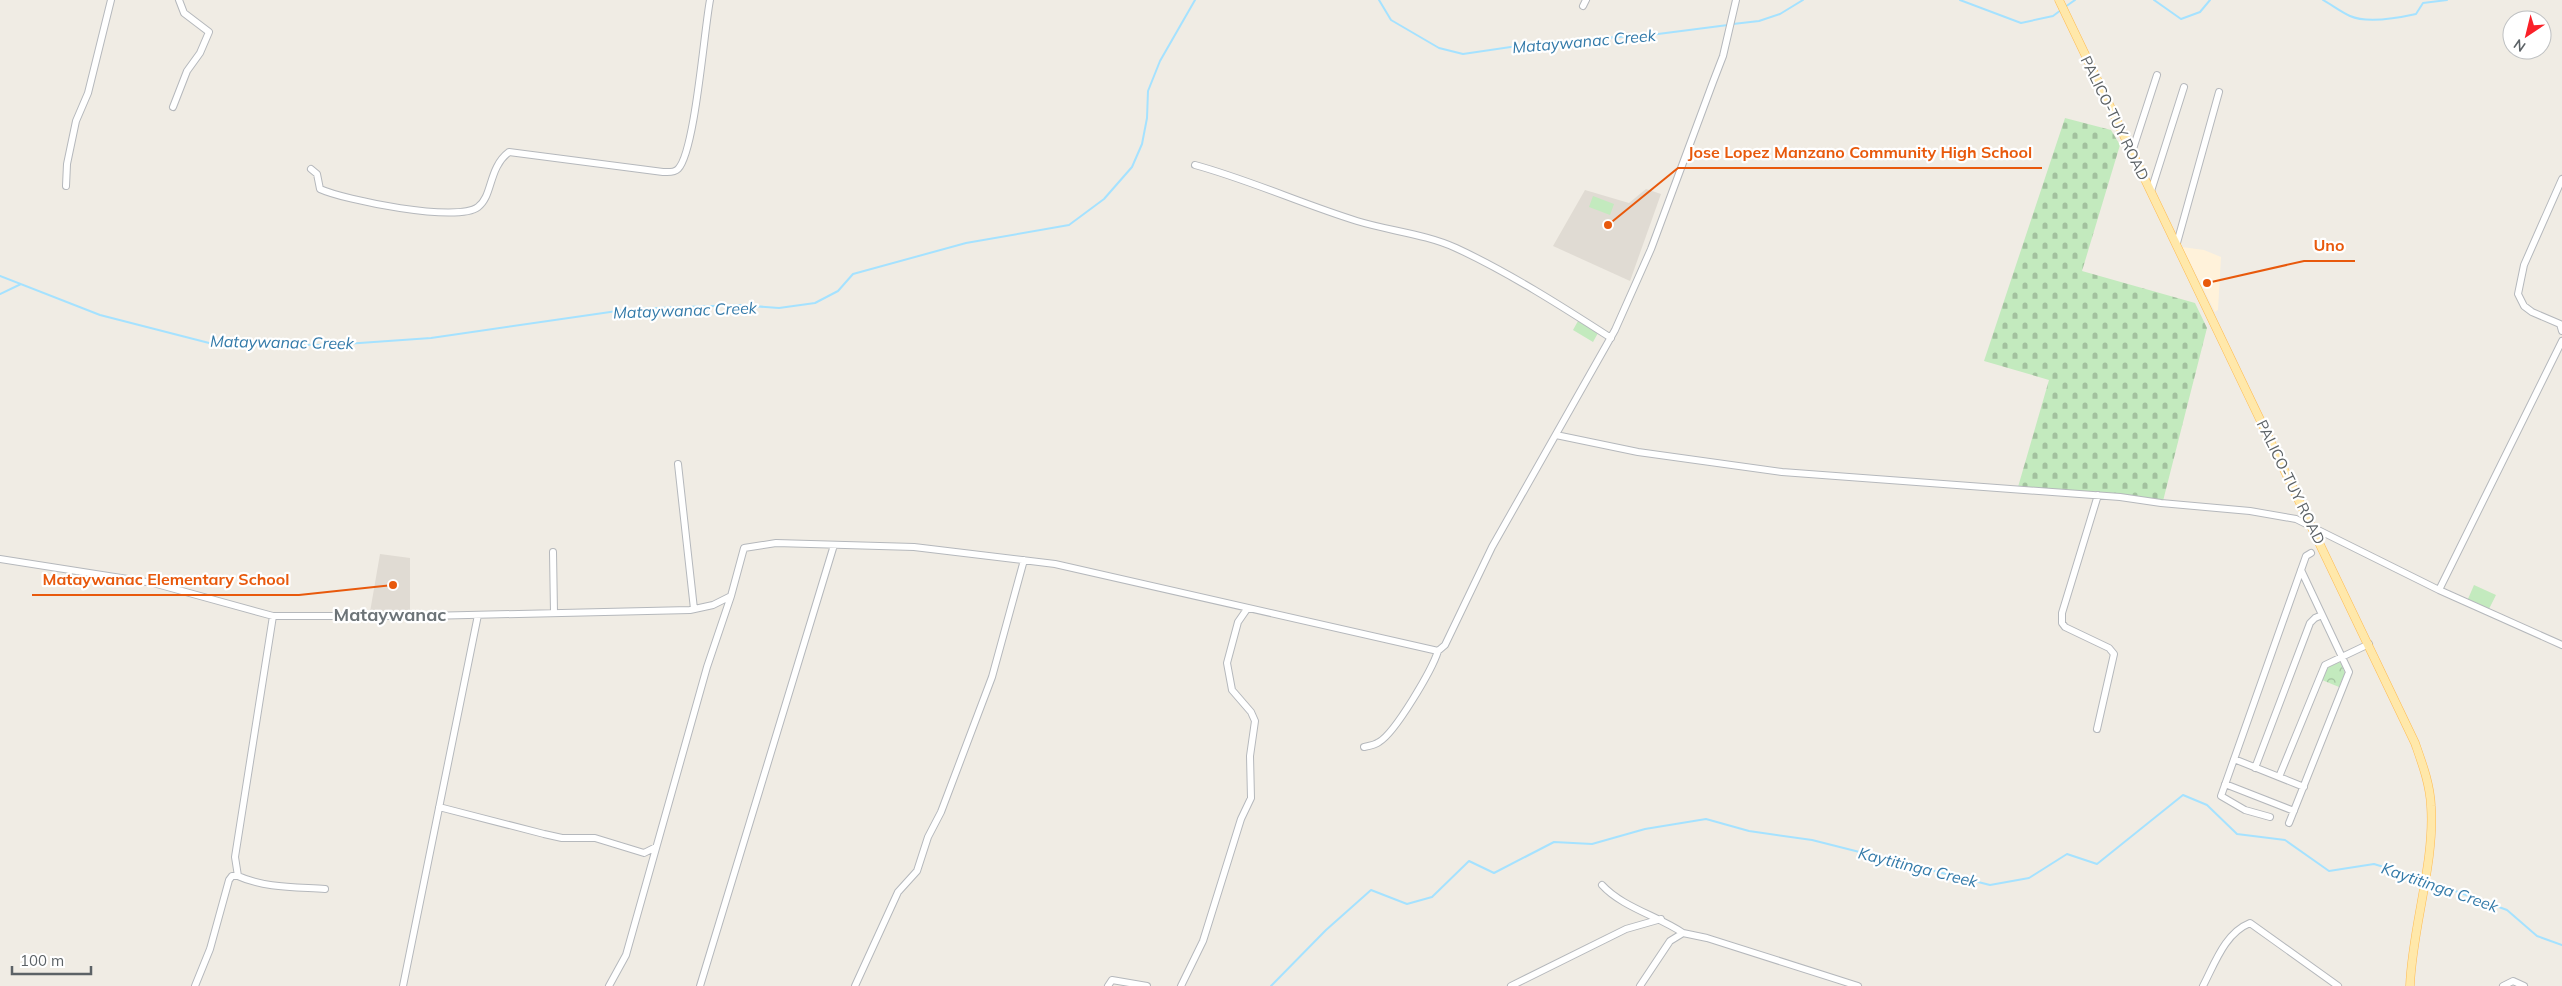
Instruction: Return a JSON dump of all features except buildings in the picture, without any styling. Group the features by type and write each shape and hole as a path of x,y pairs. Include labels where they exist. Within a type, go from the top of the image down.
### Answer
{"main road":[{"name":"PALICO-TUY ROAD","path":"2059,0 2416,743 2426,776 2431,806 2426,865 2410,986"}],"street":[{"path":"66,186 67,164 76,121 88,93 111,0"},
{"path":"173,107 188,71 200,53 208,32 184,13 179,0"},
{"path":"311,169 317,174 320,189 326,192 356,201 437,212 466,212 478,208 484,200 497,164 509,152 654,171 674,171 679,168 685,153 697,98 710,0"},
{"path":"1364,747 1379,743 1389,734 1434,664 1438,651 1445,645 1492,547 1611,338 1651,249 1726,42 1736,0"},
{"path":"2132,152 2157,75"},
{"path":"2150,191 2184,87"},
{"path":"2176,243 2219,92"},
{"path":"1195,166 1286,194 1357,221 1434,240 1455,248 1485,262 1611,338"},
{"path":"2562,179 2524,265 2518,294 2524,306 2532,312 2560,324 2562,331"},
{"path":"2439,590 2562,341"},
{"path":"1556,435 1638,452 1782,472 2098,495 2250,510 2296,519 2313,526 2346,546 2562,646"},
{"path":"678,464 694,609"},
{"path":"2097,729 2114,654 2109,648 2065,627 2062,623 2062,613 2098,495"},
{"path":"609,986 626,955 707,667 731,596 744,548 776,543 914,547 1055,564 1438,651"},
{"path":"700,986 834,545"},
{"path":"553,552 554,613"},
{"path":"2270,817 2244,810 2221,796 2306,556 2311,553"},
{"path":"0,558 153,583 273,616 554,613 694,609 713,605 731,596"},
{"path":"855,986 898,892 917,871 928,838 941,812 992,677 1024,560"},
{"path":"2289,823 2348,675 2348,670 2342,656 2301,570"},
{"path":"1181,986 1204,941 1240,818 1251,798 1250,756 1255,721 1251,712 1232,690 1227,663 1238,622 1247,609"},
{"path":"403,986 478,614"},
{"path":"2255,768 2310,623 2322,615"},
{"path":"238,876 235,857 273,616"},
{"path":"2279,777 2323,668 2342,656 2369,644"},
{"path":"2234,759 2304,787"},
{"path":"2225,784 2294,812"},
{"path":"439,807 562,838 596,838 644,852 656,847"},
{"path":"195,986 210,949 229,880 232,876 286,887 326,889"},
{"path":"1602,885 1620,901 1661,919 1683,933 1707,938 1858,986"},
{"path":"1511,986 1626,929 1661,919"},
{"path":"2203,986 2223,947 2238,928 2250,923 2338,986"},
{"path":"1640,986 1670,941 1683,933"},
{"path":"1108,986 1112,980 1148,986"},
{"path":"2503,986 2514,981 2524,986"}],"shaded area":[{"path":"1646,189 1661,194 1630,281 1553,246 1585,190 1629,203"},
{"path":"2182,247 2204,250 2221,257 2218,310 2215,312"},
{"path":"380,554 410,558 410,611 370,612"}],"green space":[{"path":"2065,118 2111,130 2120,145 2082,271 2195,303 2207,328 2163,501 2018,487 2049,380 1984,361"},
{"path":"1593,196 1614,204 1610,215 1589,207"},
{"path":"1578,321 1598,333 1593,342 1573,330"},
{"path":"2474,585 2496,595 2489,609 2468,599"},
{"path":"2340,662 2345,673 2339,687 2322,680 2327,667"}],"waterway":[{"name":"Mataywanac Creek","path":"0,276 100,315 213,344 331,345 431,338 631,309 739,305 779,308 815,303 838,291 853,274 966,243 1069,225 1104,199 1132,167 1142,144 1147,118 1148,91 1160,61 1195,0"},
{"name":"Mataywanac Creek","path":"1379,0 1391,20 1439,48 1463,54 1538,43 1658,34 1728,25"},
{"name":"Mataywanac Creek","path":"1733,24 1759,21 1780,14 1803,0"},
{"name":"Mataywanac Creek","path":"1960,0 2021,23 2053,16 2061,10"},
{"name":"Mataywanac Creek","path":"2065,7 2075,0"},
{"name":"Mataywanac Creek","path":"2154,0 2181,19 2200,12 2210,0"},
{"name":"Mataywanac Creek","path":"2323,0 2343,13 2365,20 2416,14 2423,3 2447,0"},
{"path":"0,294 21,284"},
{"name":"Kaytitinga Creek","path":"1271,986 1326,930 1371,890 1407,904 1432,897 1469,861 1494,873 1554,842 1592,844 1645,829 1706,819 1749,831 1812,840 1990,885 2029,878 2067,854 2097,864 2183,795 2207,805 2237,834 2285,840 2329,871 2374,864 2423,879"},
{"name":"Kaytitinga Creek","path":"2428,881 2507,910 2537,936 2562,945"}],"place":[{"name":"Jose Lopez Manzano Community High School","path":"1608,225"},
{"name":"Uno","path":"2207,283"},
{"name":"Mataywanac Elementary School","path":"393,585"}],"district":[{"name":"Mataywanac","path":"390,614"}]}
